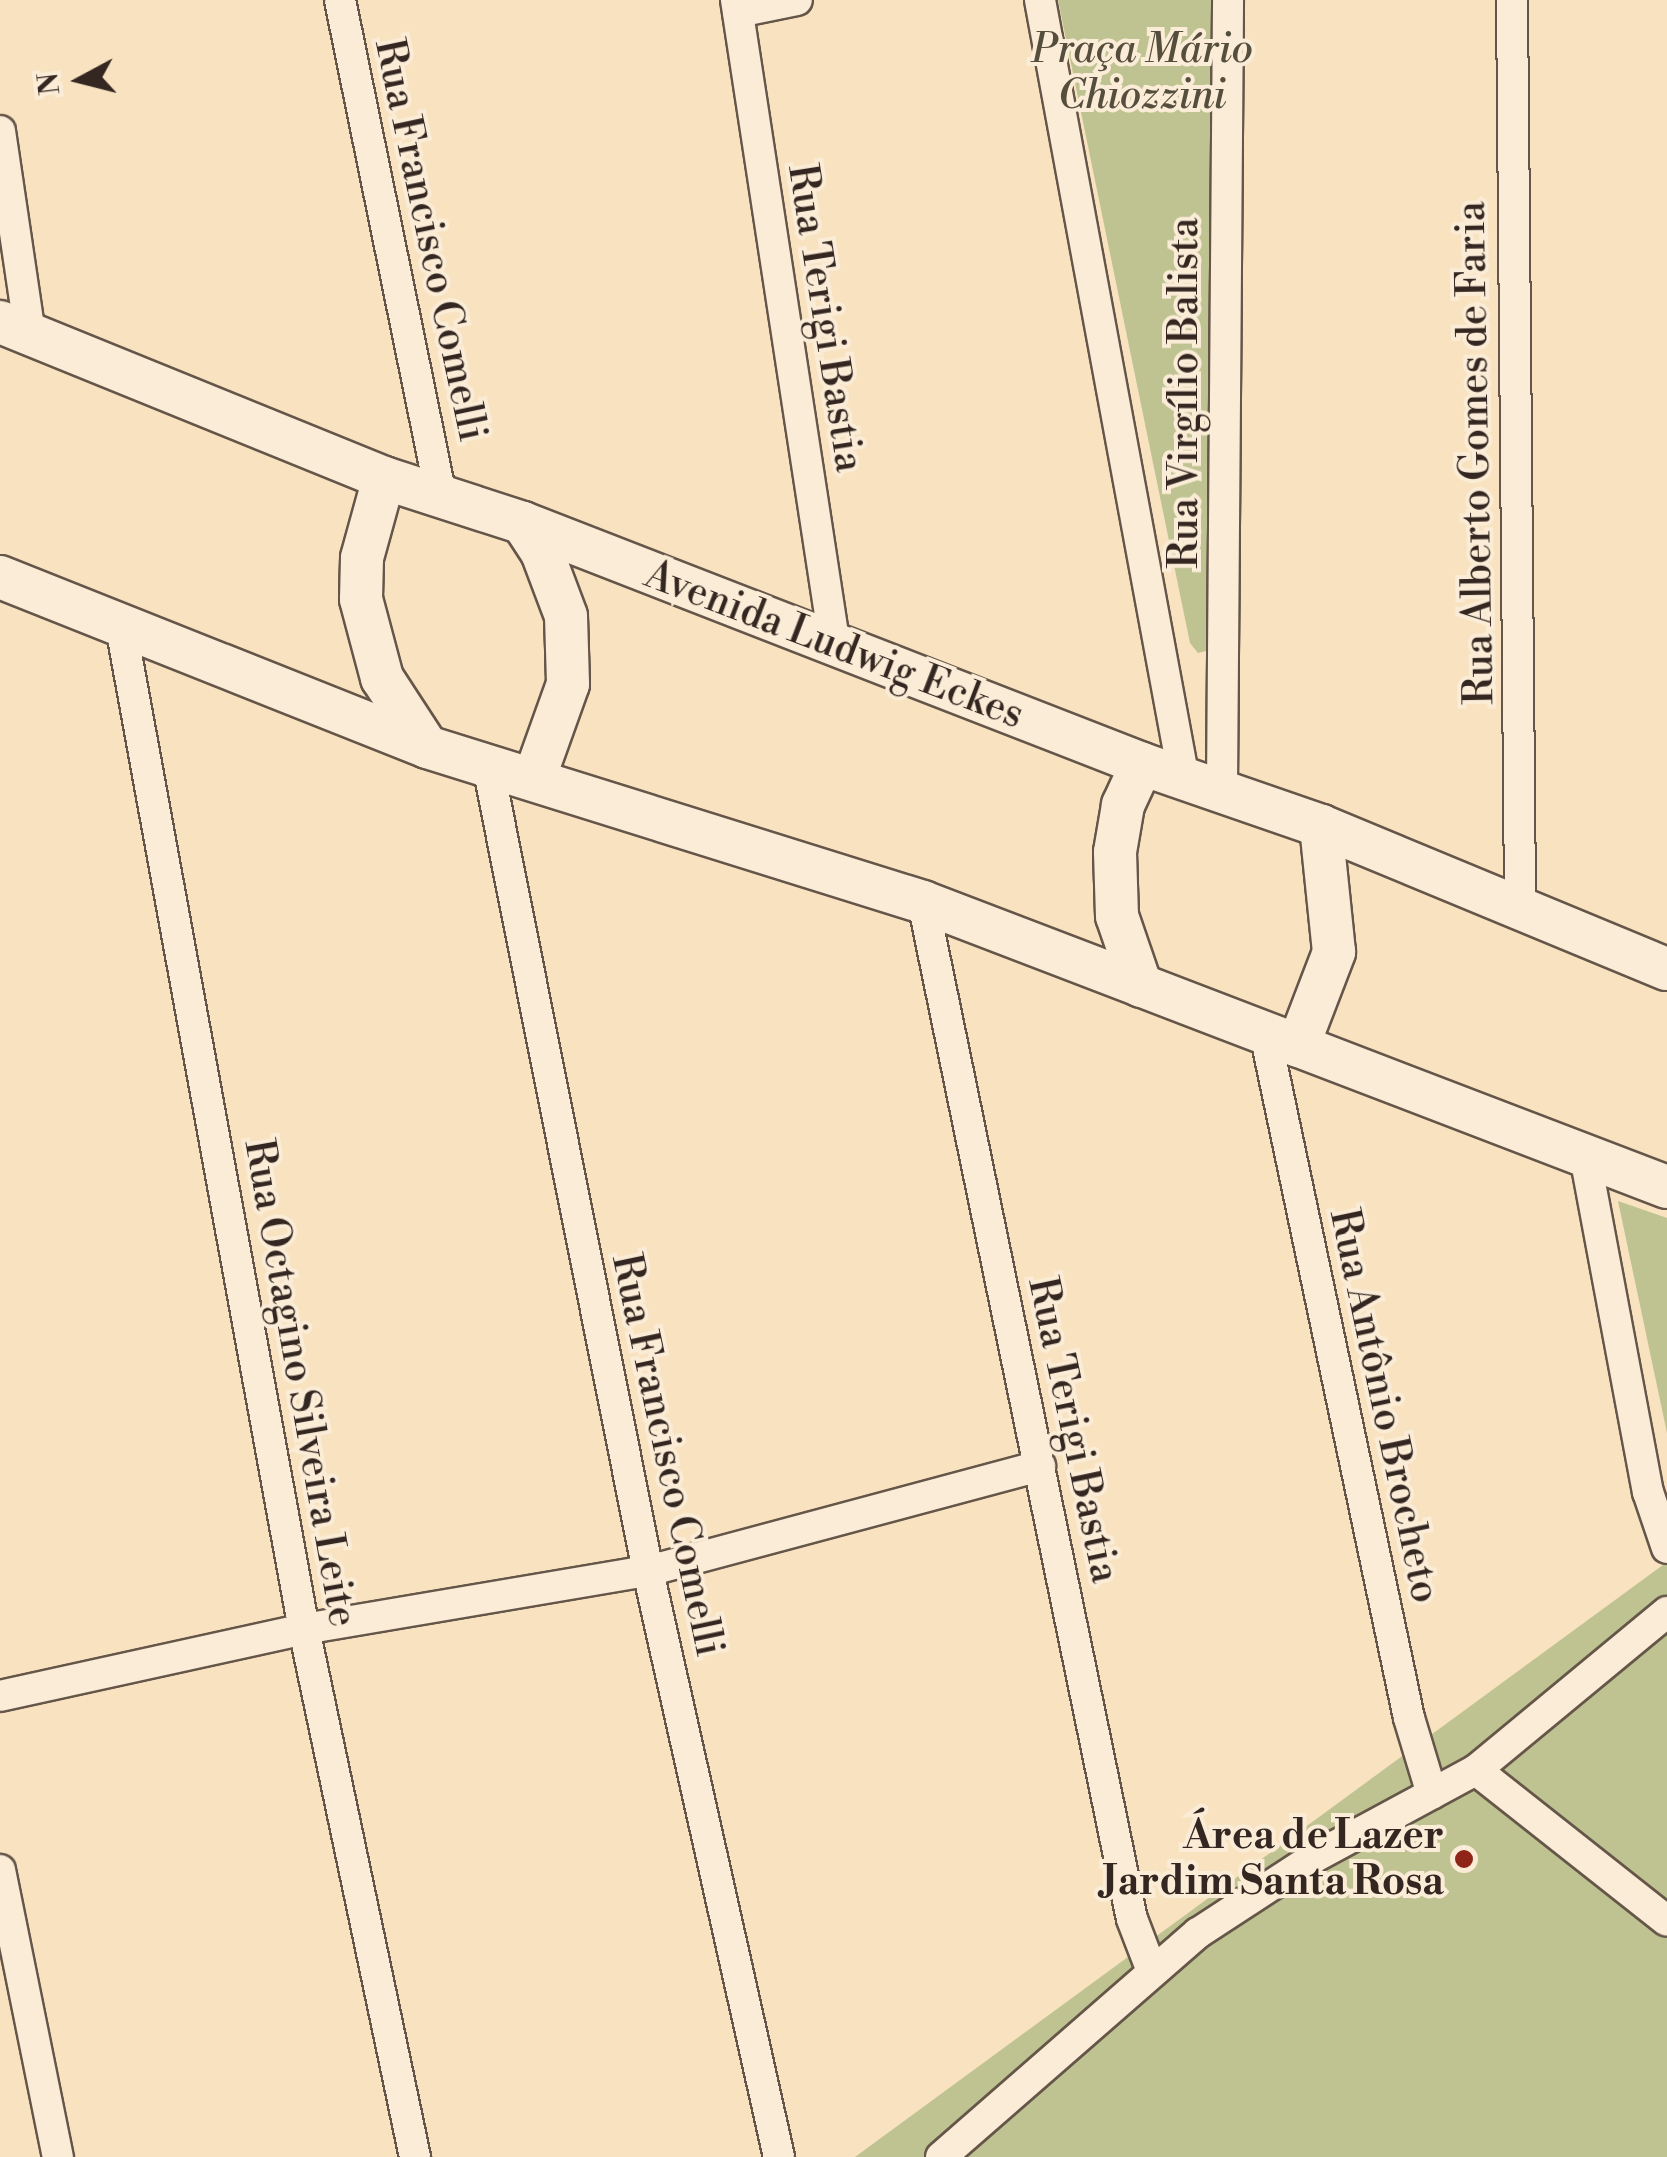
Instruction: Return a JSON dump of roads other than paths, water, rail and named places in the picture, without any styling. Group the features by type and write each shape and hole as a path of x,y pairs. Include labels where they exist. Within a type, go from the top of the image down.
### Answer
{"main road":[{"name":"Avenida Ludwig Eckes","path":"15,328 384,478 523,523 835,648 1142,764 1203,781 1321,826 1667,969"},
{"path":"384,478 362,558 361,599 382,678 427,747"},
{"path":"523,523 542,552 566,616 568,684 534,779"},
{"path":"0,577 120,621 427,747 923,902 1667,1188"},
{"path":"1141,986 1117,916 1116,852 1123,805 1142,764"},
{"path":"1282,1040 1334,952 1321,826"}],"street":[{"name":"Rua Francisco Comelli","path":"340,0 441,496"},
{"path":"737,6 797,0"},
{"path":"1040,0 1203,781"},
{"name":"Rua Virgílio Balista","path":"1203,781 1228,0"},
{"name":"Rua Alberto Gomes de Faria","path":"1512,0 1520,906"},
{"name":"Rua Terigi Bastia","path":"737,6 835,648"},
{"path":"0,131 15,328"},
{"name":"Rua Octagino Silveira Leite","path":"120,621 304,1628 415,2157"},
{"name":"Rua Francisco Comelli","path":"488,766 648,1571 779,2157"},
{"name":"Rua Terigi Bastia","path":"923,902 1132,1919 1152,1971"},
{"name":"Rua Antônio Brocheto","path":"1282,1040 1409,1718 1432,1794"},
{"path":"1585,1156 1648,1492 1667,1548"},
{"path":"0,1696 304,1628 648,1571 1040,1466"},
{"path":"941,2157 1152,1971 1313,1858 1476,1770 1667,1612"},
{"path":"1476,1770 1667,1921"},
{"path":"0,1870 58,2157"}],"place":[{"name":"Área de Lazer Jardim Santa Rosa","path":"1464,1859"}],"park label":[{"name":"Praça Mário Chiozzini","path":"1142,73"}]}
